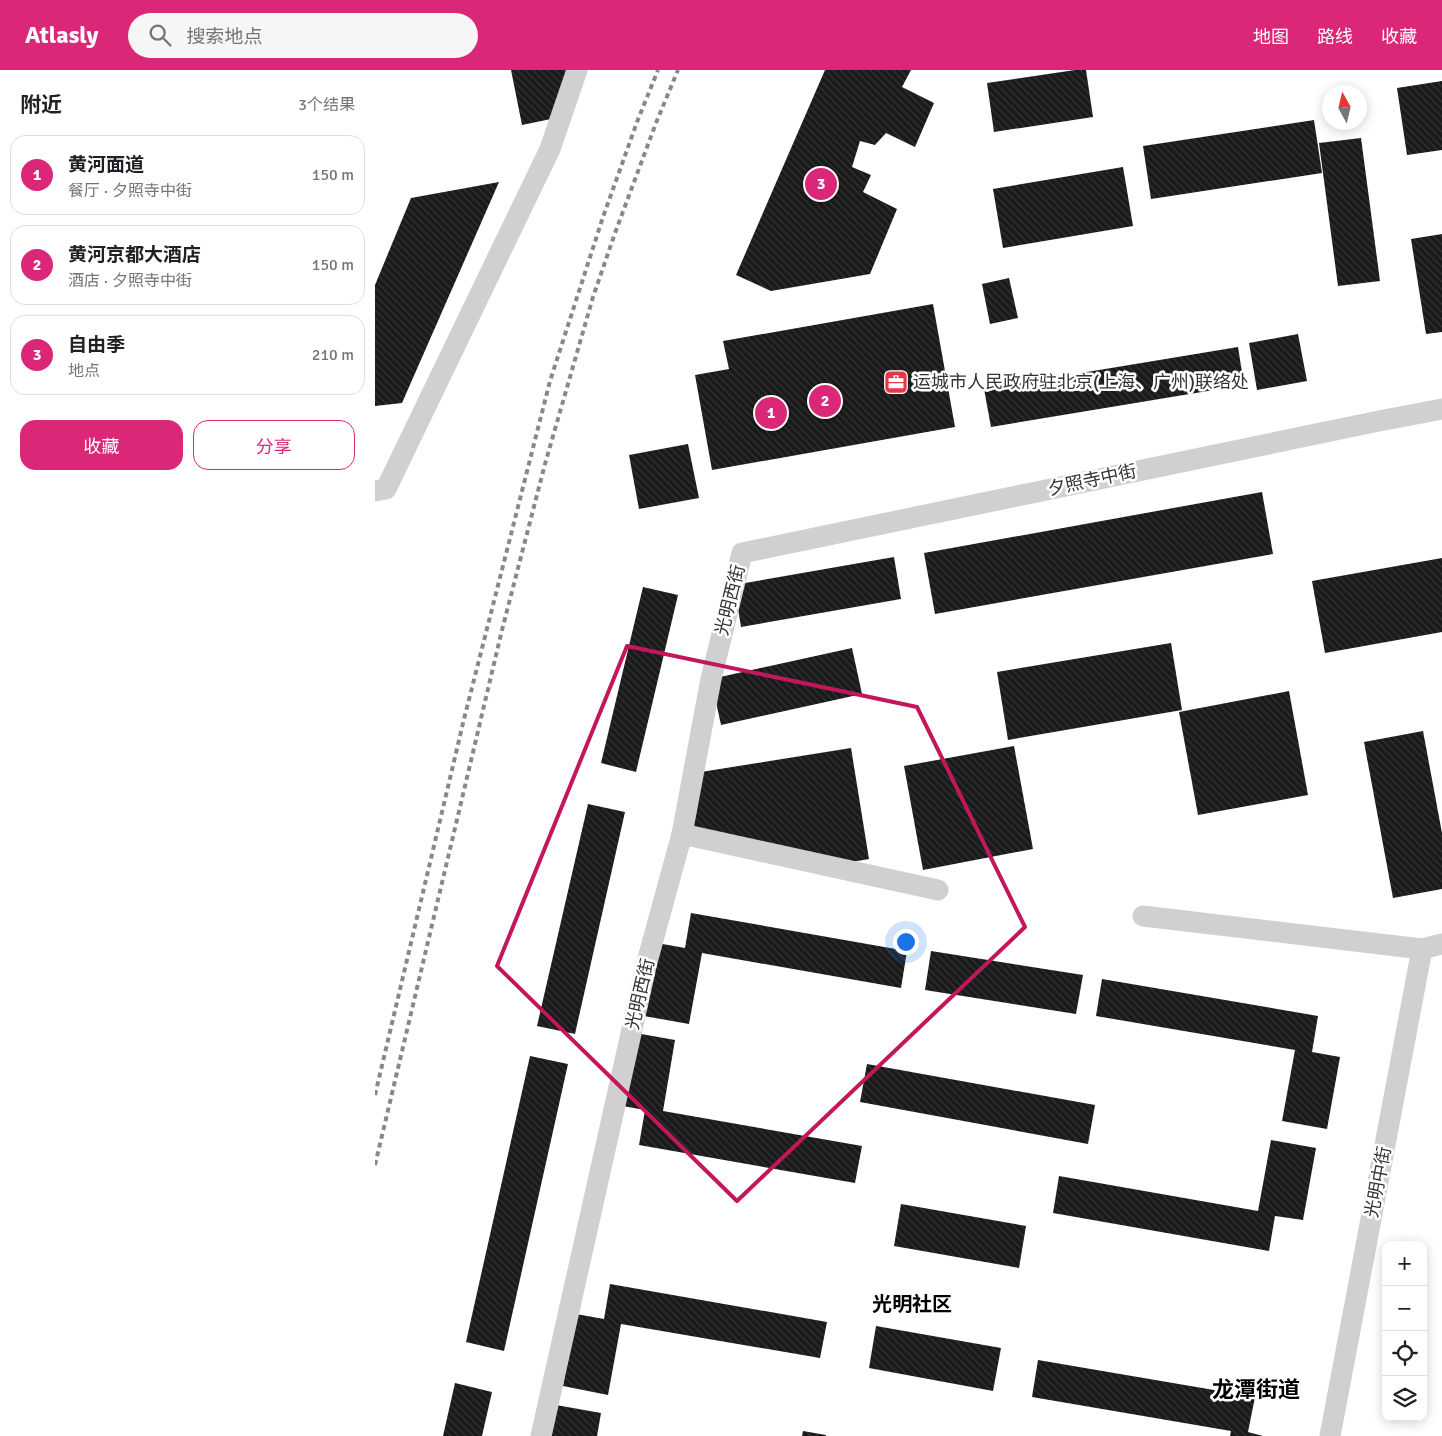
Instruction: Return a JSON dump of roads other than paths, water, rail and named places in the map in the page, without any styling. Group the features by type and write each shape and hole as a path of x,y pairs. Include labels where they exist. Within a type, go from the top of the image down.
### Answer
{"street":[{"path":"375,491 386,489 550,149 577,70"},
{"name":"夕照寺中街","path":"742,553 1442,409"},
{"name":"光明西街","path":"541,1436 647,962 682,834 711,679 742,553"},
{"path":"682,834 938,890"},
{"path":"1143,916 1432,946"},
{"name":"光明中街","path":"1330,1436 1432,946"}],"railway":[{"path":"375,1095 464,719 550,381 603,217 658,70"},
{"path":"375,1165 502,630 545,464 593,297 656,123 678,70"}],"place":[{"name":"自由季","path":"821,184"},
{"name":"运城市人民政府驻北京(上海、广州)联络处","path":"896,382"},
{"name":"黄河京都大酒店","path":"825,401"},
{"name":"黄河面道","path":"771,413"}],"district":[{"name":"光明社区","path":"912,1304"},
{"name":"龙潭街道","path":"1256,1389"}]}
